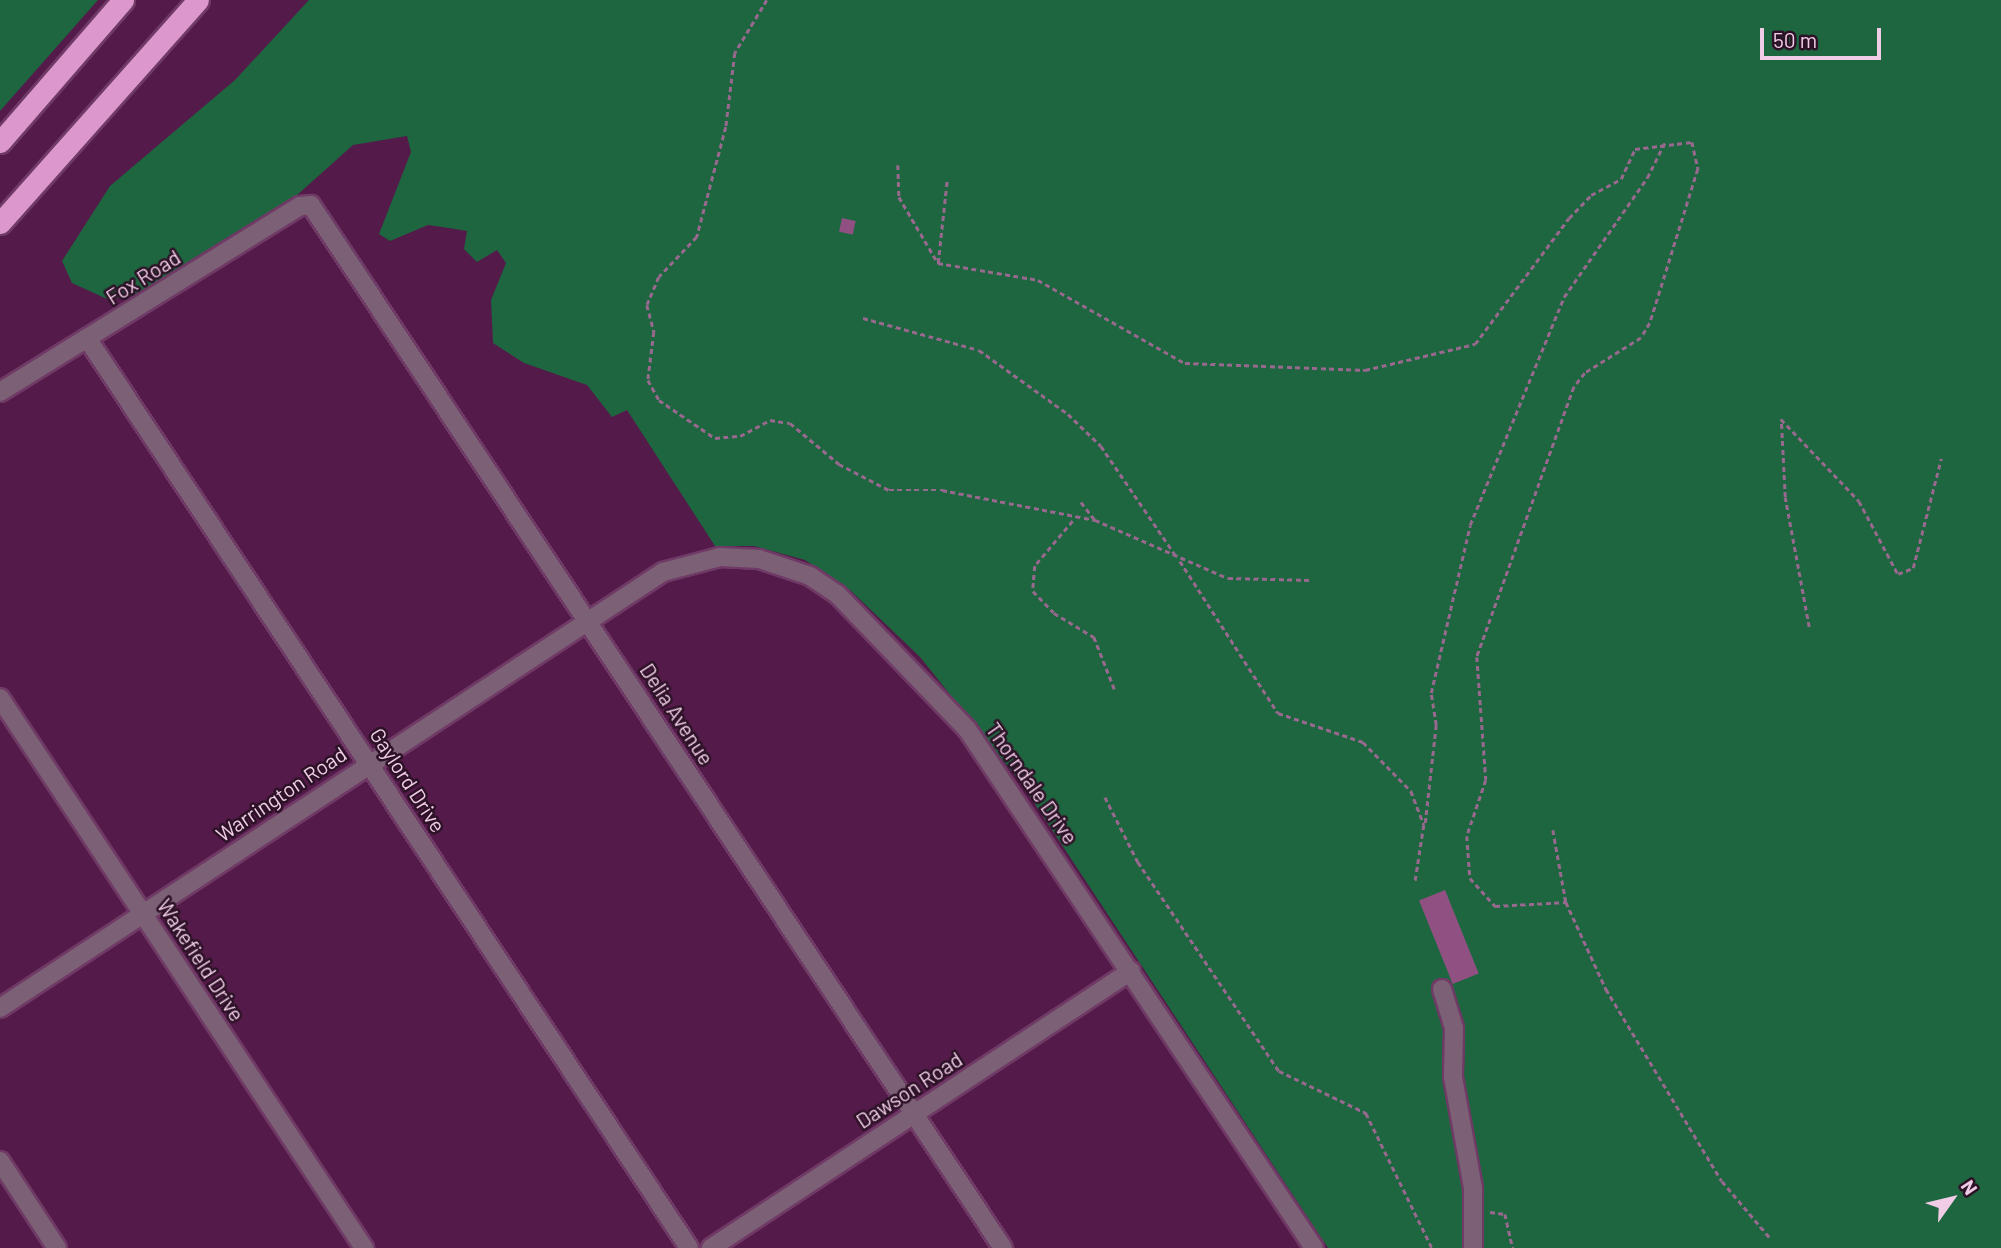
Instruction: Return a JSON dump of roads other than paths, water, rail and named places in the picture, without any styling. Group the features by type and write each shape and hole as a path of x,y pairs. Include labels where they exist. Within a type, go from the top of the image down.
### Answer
{"highway":[{"path":"0,142 123,0"},
{"path":"0,223 198,0"}],"street":[{"name":"Fox Road","path":"0,392 300,206 311,205"},
{"name":"Delia Avenue","path":"311,205 1003,1248"},
{"name":"Gaylord Drive","path":"87,338 689,1248"},
{"name":"Thorndale Drive","path":"588,619 663,572 693,562 748,557 810,576 902,655 967,729 1314,1248"},
{"name":"Warrington Road","path":"0,1008 588,619"},
{"name":"Wakefield Drive","path":"0,698 364,1248"},
{"name":"Dawson Road","path":"711,1248 1131,971"},
{"path":"1442,989 1454,1028 1453,1077 1473,1188 1473,1246"},
{"path":"0,1161 57,1248"}]}
